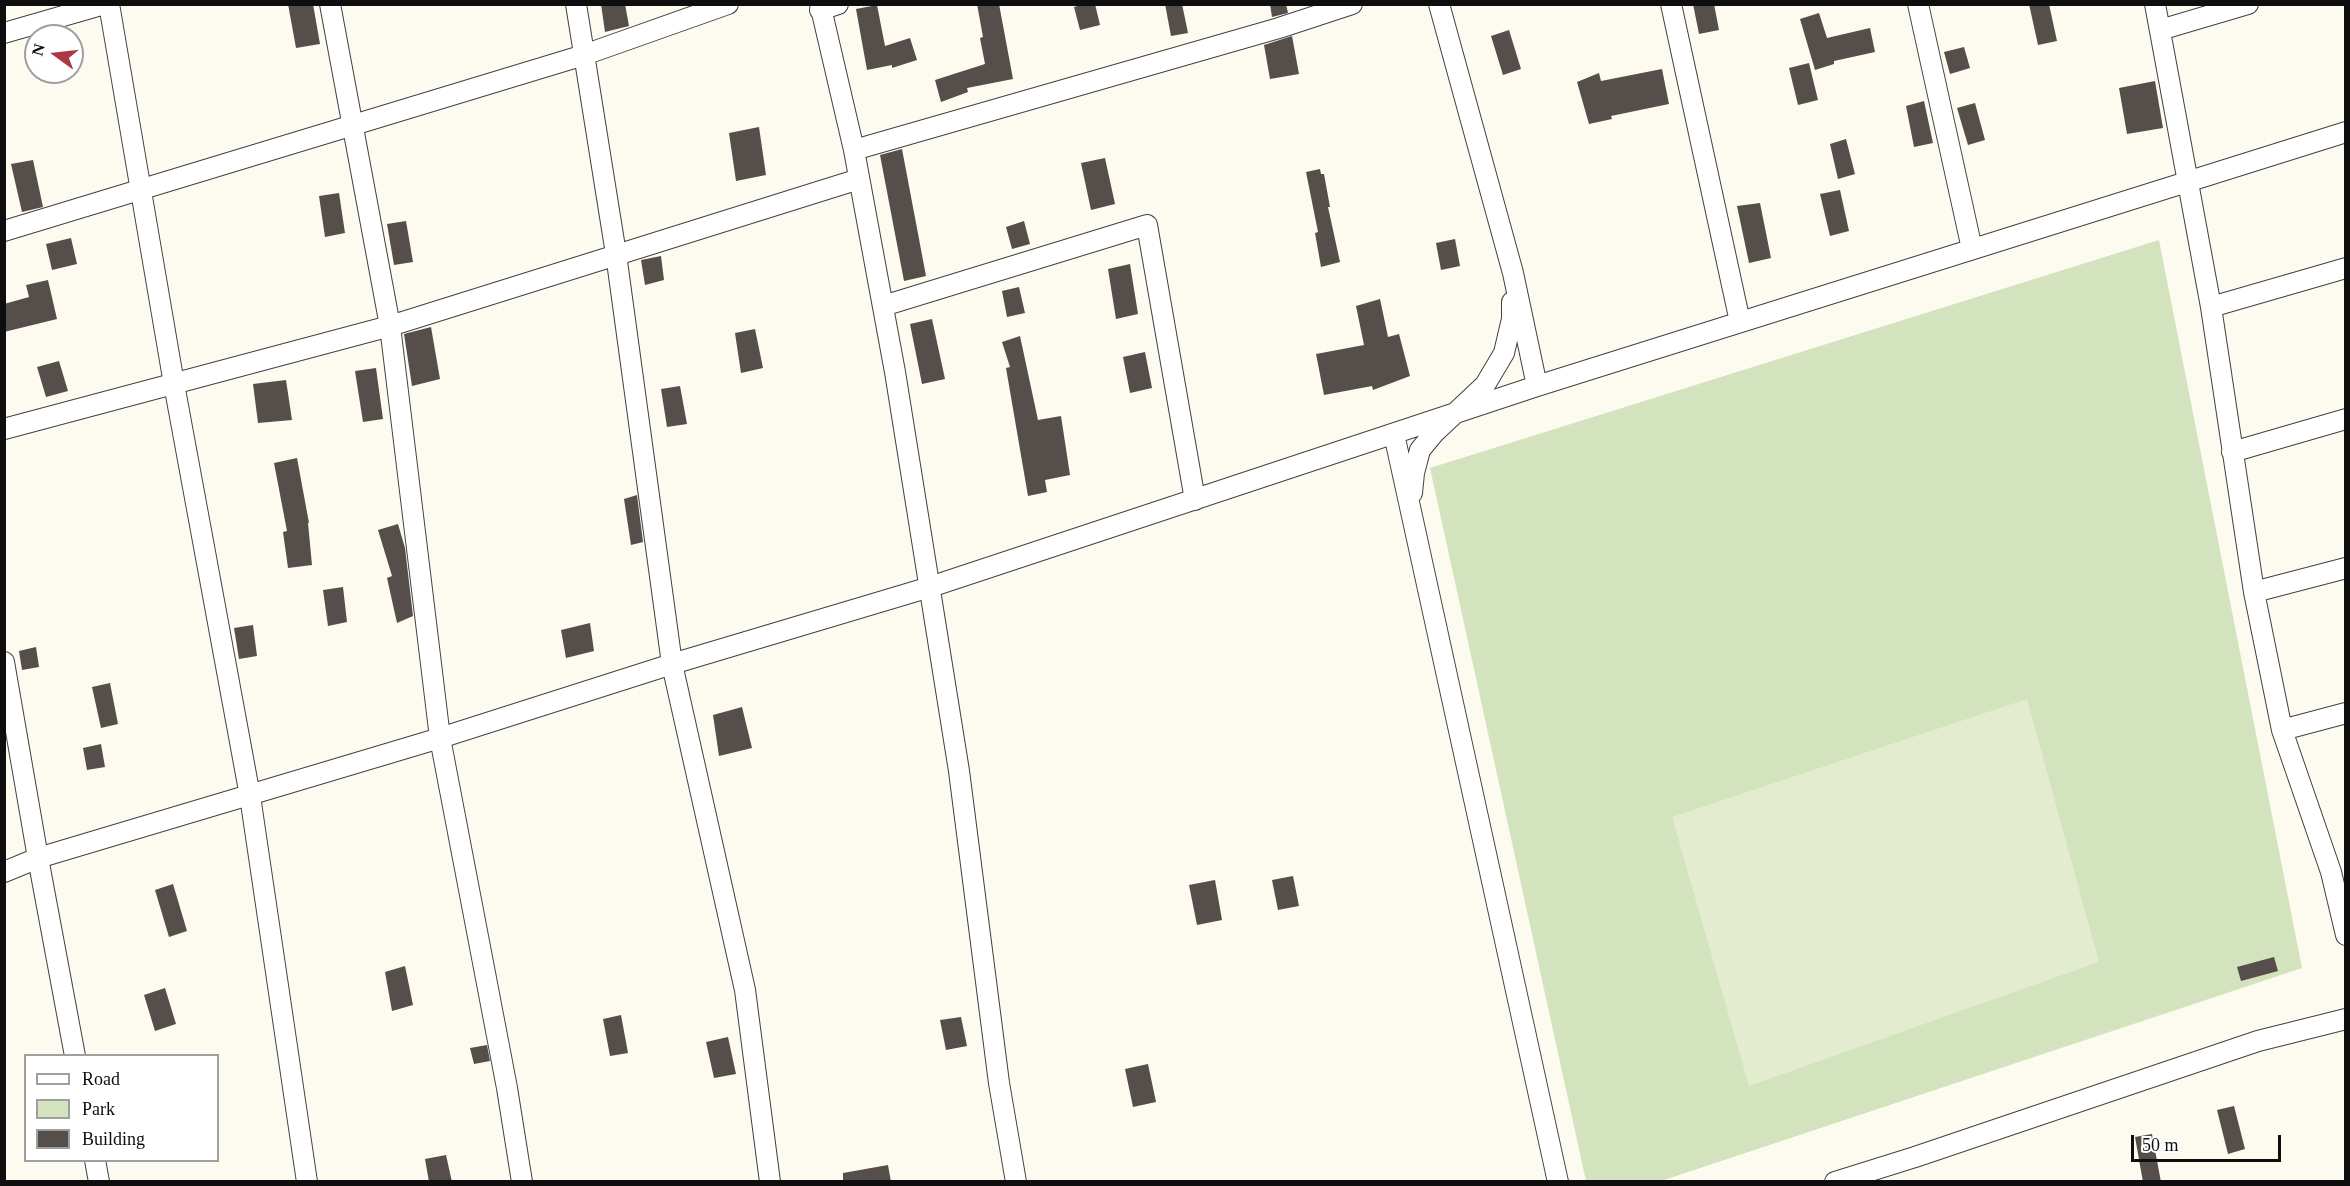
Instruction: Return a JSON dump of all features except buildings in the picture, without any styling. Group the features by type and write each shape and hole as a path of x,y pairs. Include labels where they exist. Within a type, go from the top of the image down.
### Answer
{"street":[{"path":"4,33 107,4 250,796 307,1182"},
{"path":"330,4 390,326 440,738 507,1088 522,1182"},
{"path":"576,4 616,254 672,664 745,990 770,1182"},
{"path":"4,231 584,55 728,4"},
{"path":"854,150 1279,28 1352,4"},
{"path":"1439,4 1512,273 1537,386"},
{"path":"1671,4 1740,322"},
{"path":"1918,4 1972,249"},
{"path":"2155,4 2211,307 2254,592 2282,730 2338,870 2346,936"},
{"path":"2160,30 2248,4"},
{"path":"826,6 883,306 930,586 959,771 999,1083 1016,1182"},
{"path":"4,872 38,858 250,796 930,586 1537,386 2346,132"},
{"path":"4,429 390,326 859,179"},
{"path":"883,306 1147,225 1195,500"},
{"path":"2211,307 2346,268"},
{"path":"1411,511 1414,473 1420,450 1453,414 1485,385 1504,353 1512,319 1512,273"},
{"path":"2232,452 2346,419"},
{"path":"1394,434 1558,1182"},
{"path":"2254,592 2346,568"},
{"path":"4,662 75,1054"},
{"path":"2282,730 2346,713"},
{"path":"1834,1182 2258,1041 2346,1018"},
{"path":"95,1162 99,1182"}],"green space":[{"path":"2159,240 2302,968 1661,1181 1586,1181 1430,468"},
{"path":"2027,699 2099,962 1749,1086 1672,817"}]}
